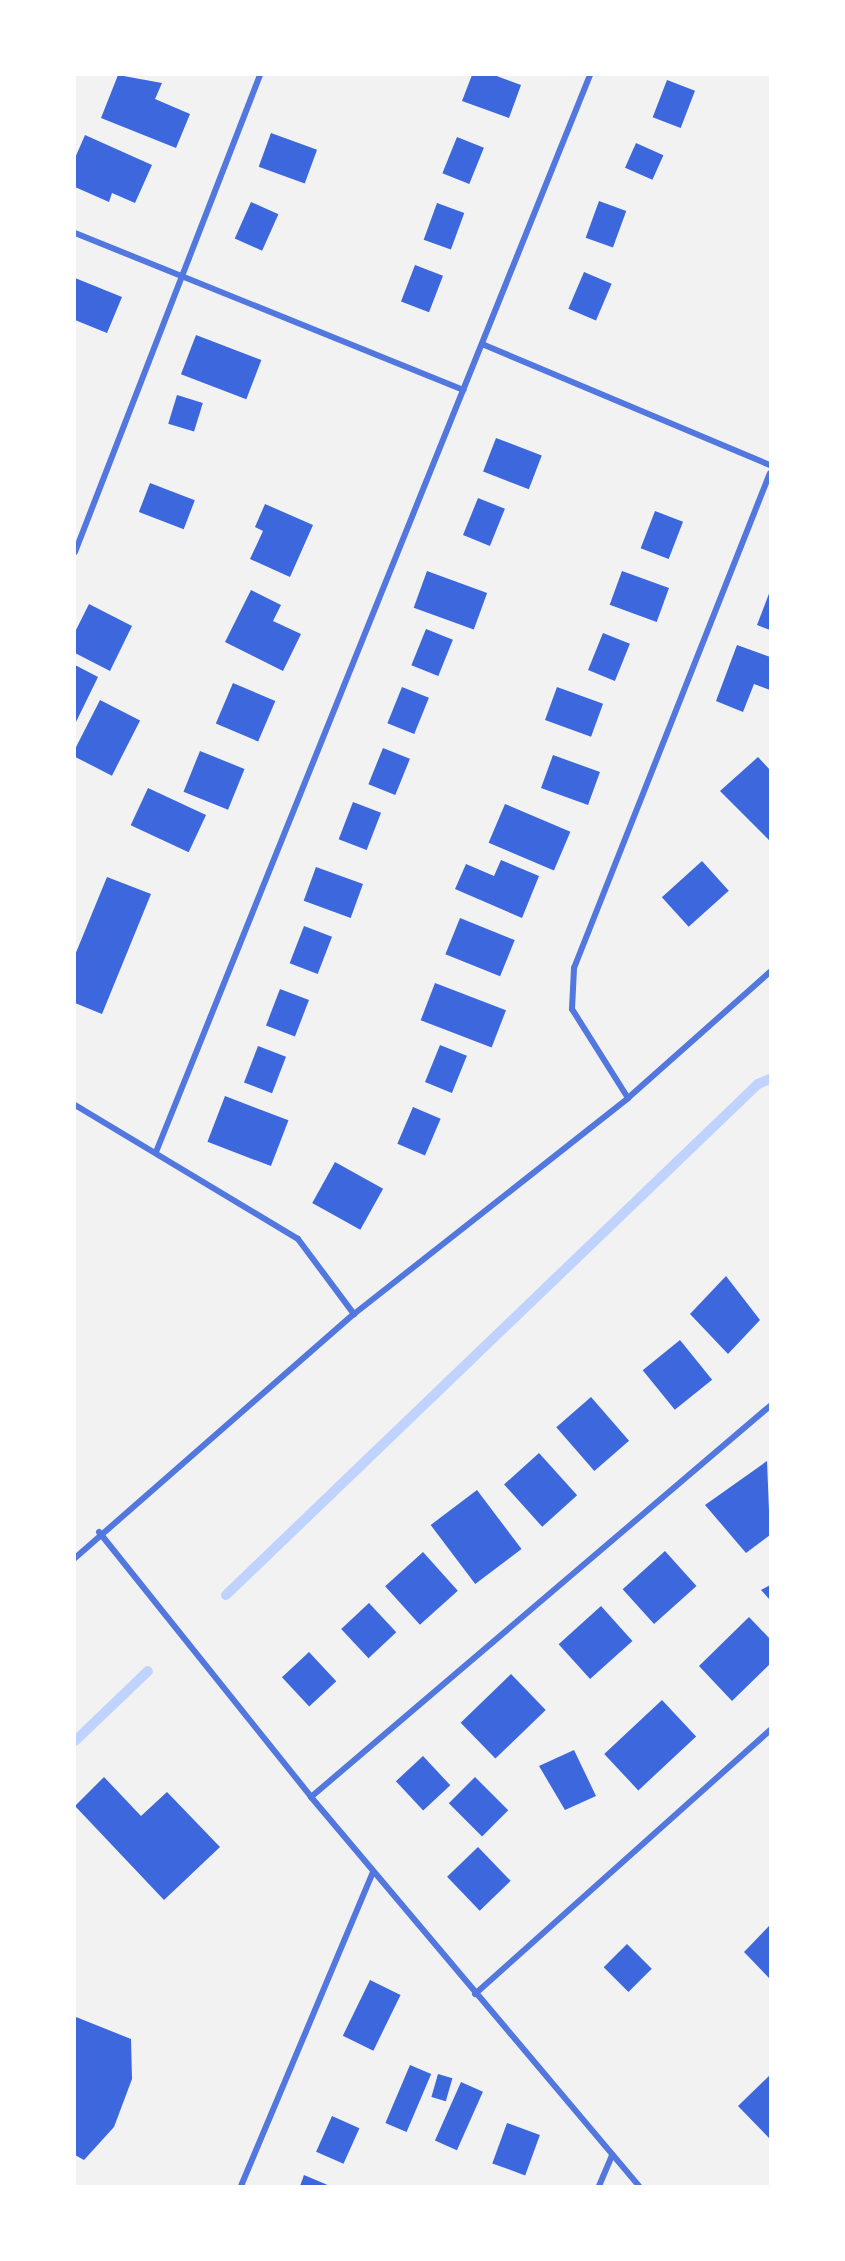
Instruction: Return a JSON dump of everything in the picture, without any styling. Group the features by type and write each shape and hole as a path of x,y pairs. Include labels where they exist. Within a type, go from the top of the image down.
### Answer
{"street":[{"path":"75,552 78,535 260,75"},
{"path":"156,1152 590,75"},
{"path":"75,233 464,390"},
{"path":"482,344 770,465"},
{"path":"628,1098 572,1009 574,968 770,473"},
{"path":"75,1558 99,1532 354,1314 628,1098 770,972"},
{"path":"75,1105 298,1239 354,1314"},
{"path":"311,1797 770,1406"},
{"path":"99,1532 311,1797 639,2186"},
{"path":"475,1994 770,1730"},
{"path":"241,2186 373,1872"},
{"path":"599,2186 612,2155"}],"building":[{"path":"118,75 162,83 155,99 190,114 176,148 101,118"},
{"path":"472,75 494,75 521,85 509,118 462,101"},
{"path":"667,80 695,91 681,128 653,117"},
{"path":"271,133 317,150 305,184 259,167"},
{"path":"85,135 152,165 135,203 112,193 109,202 75,187 75,158"},
{"path":"457,137 484,148 469,184 442,173"},
{"path":"636,143 663,155 652,180 625,168"},
{"path":"599,201 626,211 613,248 586,238"},
{"path":"251,202 278,214 262,251 235,239"},
{"path":"437,203 464,213 451,250 424,240"},
{"path":"415,265 443,276 429,312 401,301"},
{"path":"584,272 612,284 596,321 568,309"},
{"path":"75,278 122,297 107,333 75,320"},
{"path":"196,335 261,360 246,399 181,374"},
{"path":"177,395 203,403 194,432 168,424"},
{"path":"496,438 542,456 529,489 483,472"},
{"path":"150,483 195,500 184,529 139,512"},
{"path":"478,498 505,509 490,546 463,535"},
{"path":"265,504 313,525 290,577 250,559 263,531 255,527"},
{"path":"655,511 683,522 669,559 641,548"},
{"path":"427,571 487,593 474,630 414,608"},
{"path":"622,571 669,588 657,622 610,605"},
{"path":"251,590 281,605 273,621 301,634 283,671 225,642"},
{"path":"770,591 770,630 757,625"},
{"path":"89,604 132,626 110,671 75,653 75,632"},
{"path":"426,629 453,640 438,676 411,665"},
{"path":"603,633 630,644 615,681 588,670"},
{"path":"737,645 770,657 770,690 754,684 743,712 716,701"},
{"path":"75,665 98,677 75,724"},
{"path":"233,683 275,701 258,741 216,724"},
{"path":"402,687 429,698 414,734 387,723"},
{"path":"557,687 603,704 591,737 545,720"},
{"path":"100,700 140,720 112,776 75,757 75,749"},
{"path":"383,748 410,759 395,795 368,784"},
{"path":"200,751 245,769 228,810 184,792"},
{"path":"553,755 600,772 588,805 541,788"},
{"path":"758,757 770,770 770,841 720,791"},
{"path":"148,788 206,815 189,852 131,825"},
{"path":"353,802 381,813 367,850 339,839"},
{"path":"505,804 570,832 554,870 489,843"},
{"path":"501,860 539,876 522,918 455,889 466,864 494,876"},
{"path":"702,861 729,891 689,927 662,897"},
{"path":"316,867 363,884 351,918 304,901"},
{"path":"107,877 151,894 102,1014 75,1003 75,955"},
{"path":"460,918 515,940 500,976 445,954"},
{"path":"304,926 332,937 318,974 290,963"},
{"path":"435,983 506,1010 492,1048 421,1020"},
{"path":"280,989 309,1000 295,1037 266,1025"},
{"path":"440,1045 467,1056 452,1093 425,1082"},
{"path":"258,1046 286,1057 272,1093 244,1082"},
{"path":"225,1096 288,1120 271,1166 207,1142"},
{"path":"413,1107 441,1119 425,1156 397,1144"},
{"path":"335,1162 383,1189 360,1230 312,1203"},
{"path":"726,1276 760,1320 728,1354 690,1314"},
{"path":"680,1340 712,1380 675,1410 643,1370"},
{"path":"591,1397 629,1441 594,1471 556,1427"},
{"path":"539,1453 577,1495 542,1527 504,1484"},
{"path":"767,1461 770,1535 746,1553 705,1505"},
{"path":"477,1490 522,1549 475,1584 431,1525"},
{"path":"665,1551 696,1586 654,1624 623,1589"},
{"path":"423,1552 458,1591 420,1625 385,1586"},
{"path":"770,1585 770,1600 761,1590"},
{"path":"369,1603 396,1632 368,1658 341,1629"},
{"path":"601,1606 632,1641 590,1679 559,1644"},
{"path":"749,1617 770,1639 770,1664 732,1701 699,1666"},
{"path":"309,1652 336,1681 309,1706 282,1677"},
{"path":"511,1674 546,1710 495,1759 461,1723"},
{"path":"662,1700 696,1737 638,1790 604,1754"},
{"path":"574,1750 596,1796 565,1810 539,1766"},
{"path":"423,1756 450,1785 423,1810 396,1781"},
{"path":"104,1777 141,1816 167,1792 220,1847 164,1900 75,1806"},
{"path":"475,1777 508,1810 482,1836 449,1803"},
{"path":"478,1847 511,1881 480,1911 447,1877"},
{"path":"770,1925 770,1979 744,1952"},
{"path":"627,1944 652,1969 628,1992 604,1967"},
{"path":"370,1980 401,1995 373,2051 343,2036"},
{"path":"76,2017 131,2039 132,2079 114,2127 84,2160 75,2155"},
{"path":"410,2065 431,2074 407,2132 385,2123"},
{"path":"438,2074 452,2078 446,2101 431,2097"},
{"path":"770,2075 770,2139 738,2106"},
{"path":"461,2082 483,2092 457,2150 435,2140"},
{"path":"332,2116 359,2128 344,2164 316,2152"},
{"path":"507,2123 540,2135 525,2175 492,2163"},
{"path":"304,2175 330,2186 300,2186"}],"waterway":[{"path":"226,1595 758,1084 770,1079"},
{"path":"75,1741 148,1671"}]}
